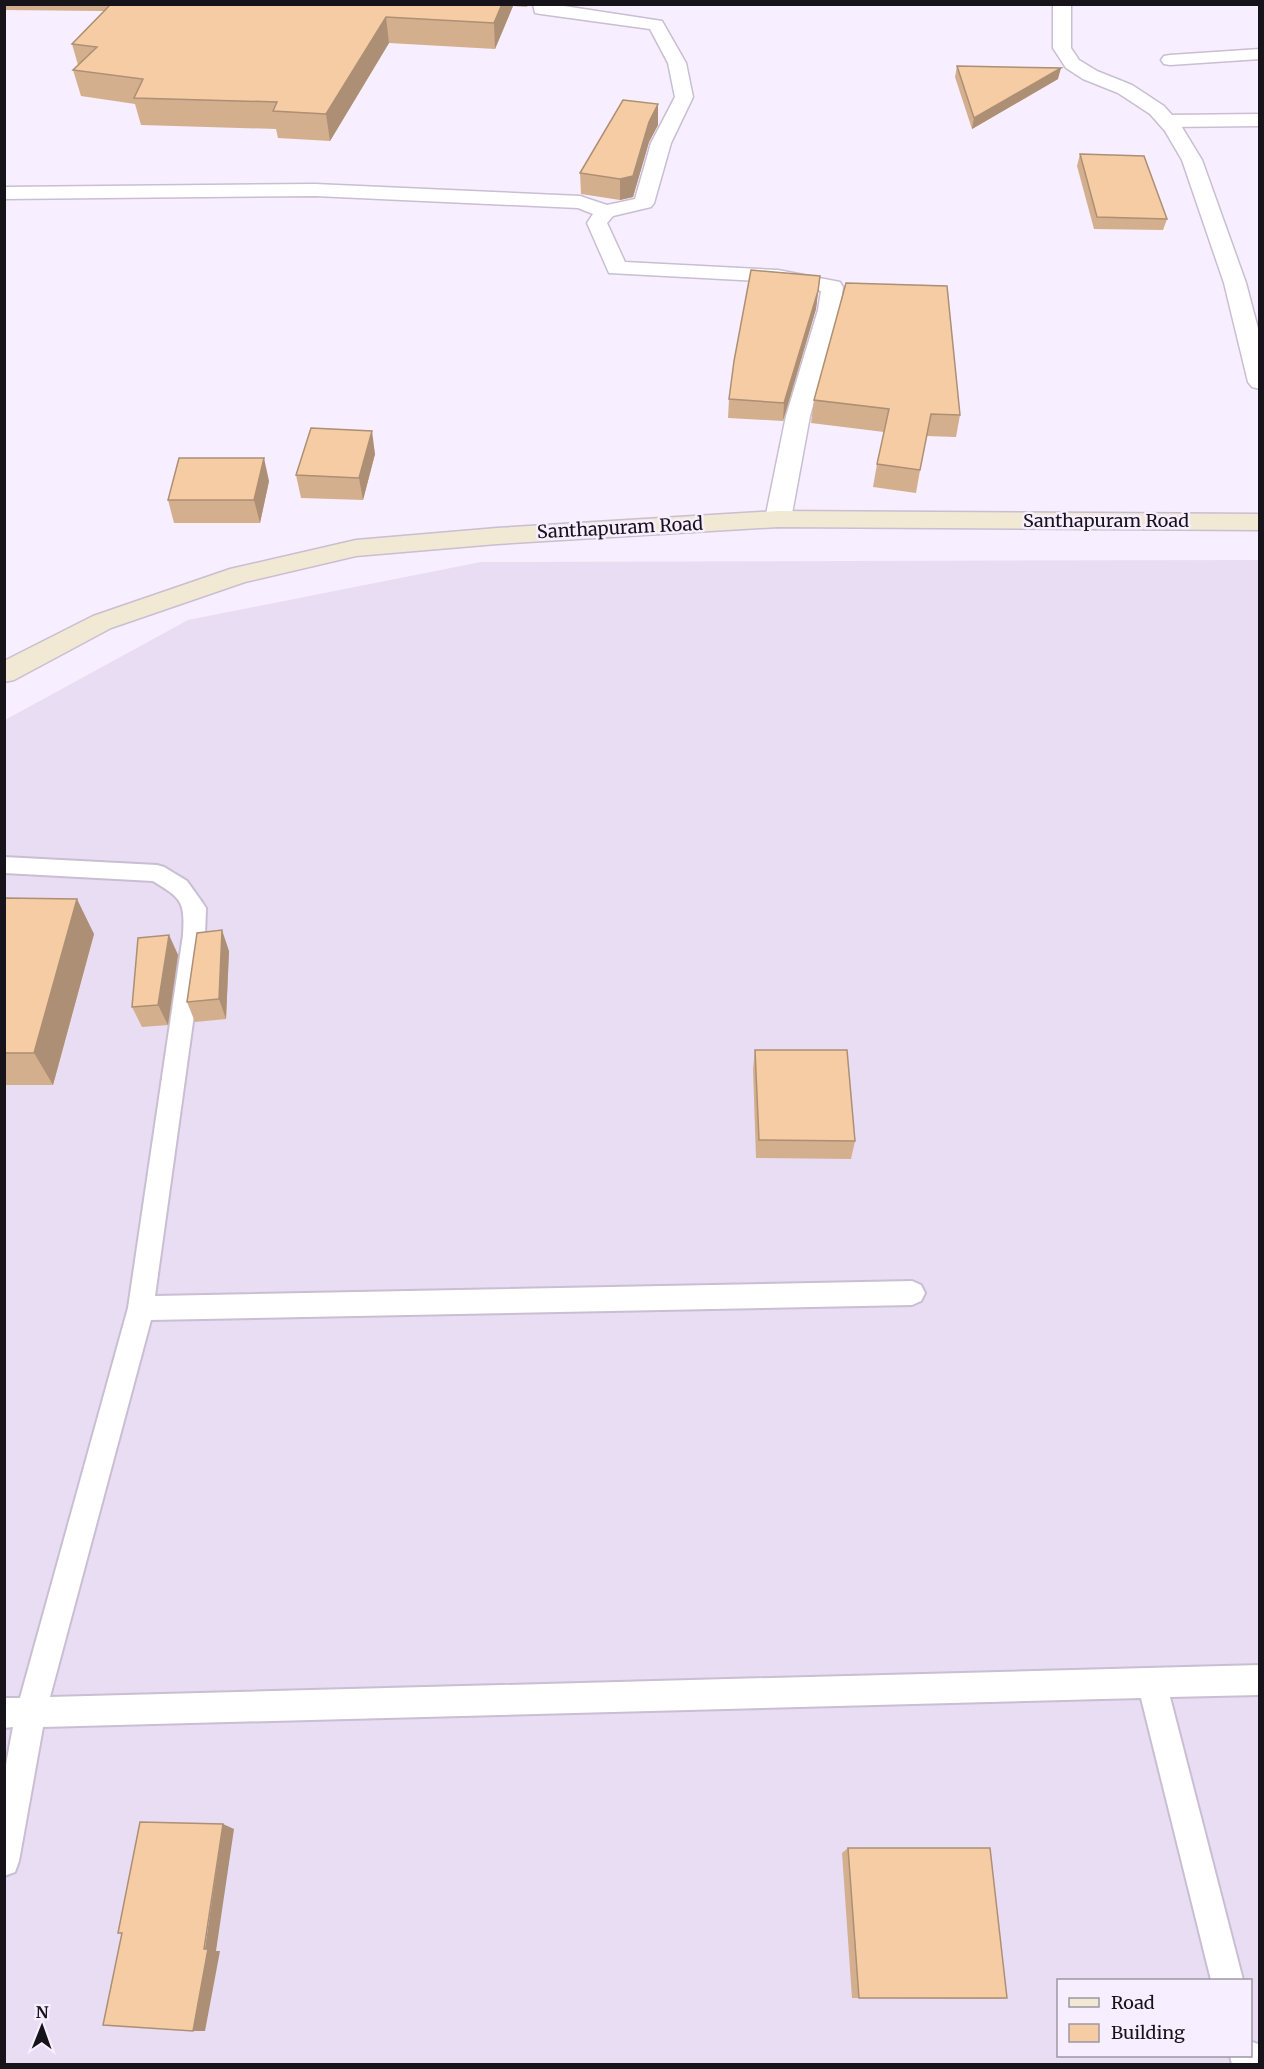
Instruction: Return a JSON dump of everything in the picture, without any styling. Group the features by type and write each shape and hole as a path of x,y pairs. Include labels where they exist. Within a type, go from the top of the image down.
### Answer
{"main road":[{"name":"Santhapuram Road","path":"4,673 113,618 239,574 356,548 497,536 778,519 1260,522"}],"street":[{"path":"4,193 315,190 580,202 606,211 644,203 661,143 684,97 677,63 656,26 541,9 542,4"},
{"path":"1062,4 1062,48 1072,64 1090,75 1125,89 1157,110 1167,121 1192,160 1235,284 1260,382"},
{"path":"1170,60 1260,54"},
{"path":"1167,121 1260,120"},
{"path":"606,211 597,223 617,268 778,276 832,287 829,310 798,416 778,519"}],"lane":[{"path":"4,865 157,873 180,887 195,908 192,947 141,1308 18,1713 4,1861"},
{"path":"141,1308 912,1293"},
{"path":"18,1713 1260,1680"},
{"path":"1152,1682 1227,1979"}],"shaded area":[{"path":"1259,560 1259,2064 5,2064 5,720 188,620 481,562"}],"building":[{"path":"111,4 502,4 494,23 386,17 326,114 273,111 277,102 134,98 143,79 73,70 97,47 72,44"},
{"path":"957,66 1061,68 974,118"},
{"path":"623,100 658,104 649,122 633,176 620,179 580,173"},
{"path":"1080,154 1144,156 1167,219 1097,217"},
{"path":"751,270 820,276 818,291 784,403 729,399"},
{"path":"846,283 947,286 960,415 931,414 920,470 877,464 889,409 814,400"},
{"path":"311,428 372,431 359,478 296,475"},
{"path":"179,458 264,458 254,500 168,500"},
{"path":"4,898 77,899 34,1053 4,1053"},
{"path":"222,930 219,999 187,1002 197,933"},
{"path":"169,935 158,1005 132,1007 138,938"},
{"path":"755,1050 847,1050 855,1141 759,1140"},
{"path":"140,1822 223,1824 204,1949 208,1949 193,2031 103,2025 122,1933 118,1933"},
{"path":"848,1848 990,1848 1007,1998 859,1998"}]}
